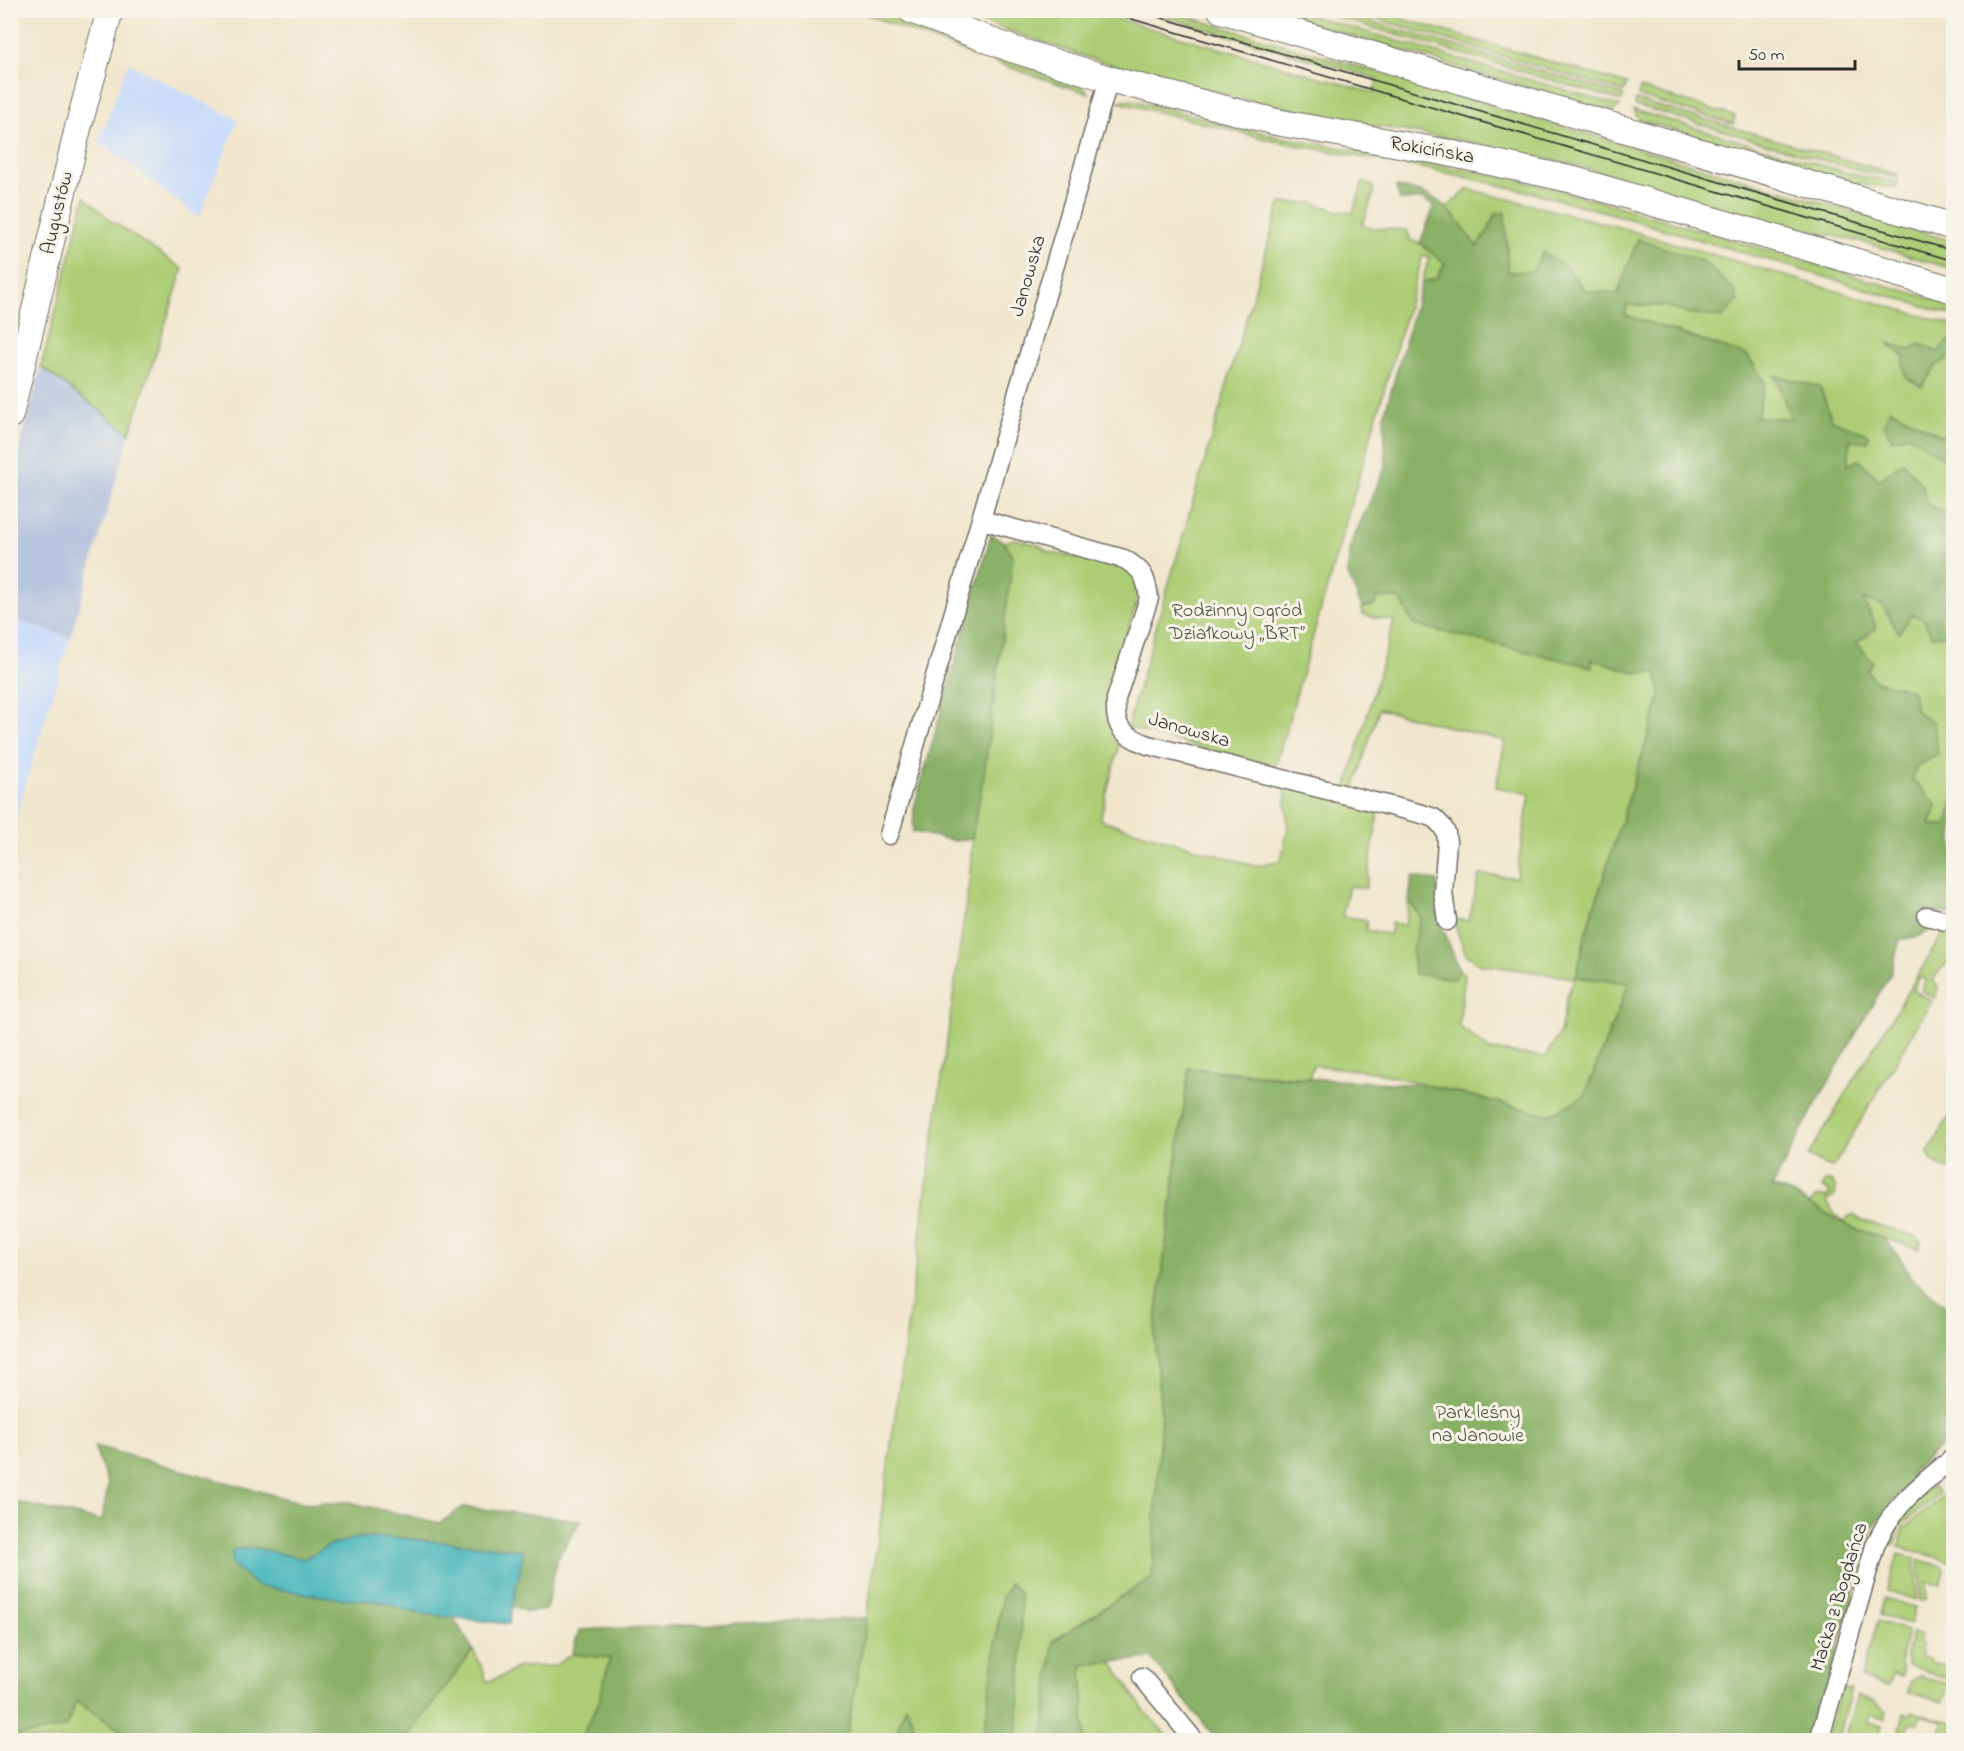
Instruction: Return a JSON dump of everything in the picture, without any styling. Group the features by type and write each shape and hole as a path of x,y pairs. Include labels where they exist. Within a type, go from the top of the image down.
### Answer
{"main road":[{"name":"Augustów","path":"10,416 78,128 110,10"},
{"name":"Rokicińska","path":"911,10 1012,49 1109,79 1276,122 1444,152 1574,180 1953,290"},
{"path":"1221,10 1953,227"}],"street":[{"name":"Janowska","path":"889,835 1109,79"},
{"name":"Janowska","path":"982,520 1124,559 1139,568 1147,582 1149,598 1116,699 1115,714 1118,727 1129,736 1148,745 1434,818 1442,826 1447,842 1443,892 1447,921"},
{"path":"1927,916 1953,923"},
{"name":"Maćka z Bogdańca","path":"1819,1740 1880,1533 1898,1507 1953,1457"},
{"path":"1142,1677 1194,1740"}],"shaded area":[{"path":"128,63 238,120 199,218 99,142"},
{"path":"41,367 130,433 70,638 11,618 11,481"},
{"path":"10,618 70,638 11,832"}],"green space":[{"path":"859,11 875,11 1007,61 1082,86 1090,94 974,55"},
{"path":"951,11 1091,11 1374,93 1378,79 1145,11 1168,11 1953,241 1953,269 1866,243 1759,219 1579,166 1480,144 1352,122 1202,90 1086,57"},
{"path":"1266,11 1295,11 1620,106 1613,112"},
{"path":"1315,11 1335,11 1623,95 1622,101"},
{"path":"1351,11 1376,11 1627,84 1624,92"},
{"path":"1640,88 1735,116 1733,124 1638,96"},
{"path":"1133,100 1275,136 1533,183 1953,305 1953,315 1609,213 1530,192 1438,171 1274,141 1118,102"},
{"path":"1636,100 1896,174 1898,177 1860,171 1635,105"},
{"path":"1634,110 1859,176 1898,182 1896,188 1856,184 1639,120"},
{"name":"Rodzinny Ogród Działkowy „BRT”","path":"1363,182 1373,186 1374,193 1362,225 1370,228 1407,230 1411,241 1420,243 1445,264 1436,279 1422,282 1429,257 1423,255 1275,768 1127,727 1281,203 1314,203 1334,210 1353,213"},
{"name":"Park leśny na Janowie","path":"1396,187 1436,199 1453,214 1477,247 1489,229 1495,214 1505,213 1508,272 1533,272 1543,252 1567,268 1586,291 1618,293 1638,239 1704,262 1734,290 1738,300 1722,318 1685,313 1666,306 1627,305 1625,315 1748,356 1765,383 1757,417 1791,419 1775,375 1820,387 1832,420 1869,435 1867,442 1850,440 1848,464 1859,460 1879,480 1903,462 1924,488 1926,504 1953,517 1953,609 1943,603 1950,634 1932,636 1923,619 1912,614 1899,633 1882,605 1863,599 1875,624 1875,629 1856,643 1873,662 1867,670 1875,681 1912,690 1916,711 1934,723 1938,755 1916,766 1912,779 1937,806 1930,825 1946,825 1953,803 1953,912 1948,914 1925,911 1923,924 1935,928 1915,938 1900,939 1891,972 1772,1187 1787,1191 1852,1228 1883,1237 1914,1280 1953,1312 1953,1446 1946,1441 1911,1472 1917,1479 1891,1502 1874,1526 1812,1740 1217,1740 1151,1658 1082,1665 1085,1740 1043,1740 1053,1641 1152,1577 1161,1413 1154,1336 1189,1068 1263,1076 1426,1085 1549,1115 1584,1097 1629,983 1576,977 1586,933 1661,695 1656,672 1637,673 1592,659 1592,667 1414,625 1400,599 1377,597 1375,605 1362,608 1347,572 1352,541 1386,466 1384,416 1422,282 1436,279 1445,264 1420,243 1434,207 1423,199 1400,200"},
{"path":"1468,189 1615,226 1953,325 1953,341 1948,341 1938,352 1920,344 1910,350 1889,344 1904,356 1903,365 1937,365 1953,355 1953,428 1942,436 1890,409 1909,435 1945,459 1953,453 1953,517 1879,480 1859,460 1848,465 1850,439 1832,420 1820,387 1775,376 1792,419 1756,417 1748,356 1625,315 1627,305 1666,306 1685,313 1638,239 1618,293 1586,291 1577,279 1544,253 1533,272 1507,272 1507,241 1495,214 1477,248 1446,208"},
{"path":"85,197 109,219 183,269 130,433 41,367"},
{"path":"1948,341 1953,341 1953,355 1937,365 1922,386 1906,378 1903,365 1904,356 1887,343 1910,350 1920,344 1938,352"},
{"path":"1890,409 1942,436 1953,428 1953,453 1945,459 1909,435 1892,440 1884,424"},
{"path":"991,535 1004,542 1013,557 984,774 972,838 955,841 913,832 914,808"},
{"path":"1015,539 1039,545 1048,552 1123,567 1136,578 1137,603 1120,651 1106,714 1119,745 1100,820 1255,866 1281,860 1288,828 1285,785 1371,808 1378,814 1366,888 1349,886 1342,916 1367,920 1366,931 1390,934 1391,923 1405,925 1409,901 1421,917 1412,951 1453,979 1459,970 1465,974 1459,1026 1490,1050 1545,1057 1560,1033 1568,993 1575,978 1479,964 1465,953 1453,919 1469,921 1479,875 1516,877 1530,794 1496,787 1505,741 1379,709 1353,792 1346,789 1394,621 1362,615 1362,608 1375,605 1377,597 1400,599 1592,666 1592,659 1637,673 1656,672 1661,695 1586,933 1576,977 1629,982 1584,1097 1549,1115 1375,1072 1313,1065 1309,1078 1189,1068 1154,1336 1161,1413 1152,1577 1053,1641 1103,1648 1143,1709 1171,1740 846,1740 867,1618 970,875 972,838 1013,557 1004,542","holes":["1002,1598 1019,1637 996,1634"]},
{"path":"1862,599 1882,605 1899,632 1912,614 1923,619 1943,602 1953,609 1953,727 1947,752 1953,749 1954,803 1946,825 1930,825 1937,806 1912,779 1934,723 1916,711 1912,690 1875,681 1866,670 1856,643 1875,629 1875,624"},
{"path":"1412,877 1437,881 1440,920 1459,970 1454,979 1414,974 1412,951 1421,917 1409,901"},
{"path":"1945,930 1953,932 1953,958 1932,981 1937,985 1938,990 1934,998 1921,990 1926,980 1920,977 1913,990 1932,1001 1835,1164 1832,1167 1820,1163 1808,1156"},
{"path":"1953,1110 1953,1141 1949,1150 1953,1155 1953,1170 1934,1163 1928,1152"},
{"path":"1825,1181 1831,1181 1835,1186 1835,1196 1827,1201 1841,1220 1844,1222 1853,1215 1861,1220 1917,1237 1921,1242 1919,1249 1852,1228 1810,1204 1815,1197 1827,1198 1830,1192 1822,1187"},
{"path":"94,1446 306,1504 348,1502 440,1523 463,1507 581,1520 557,1559 546,1610 527,1612 512,1606 523,1550 402,1538 356,1538 328,1546 304,1559 256,1548 300,1593 383,1602 415,1613 453,1617 473,1650 406,1740 136,1740 76,1701 66,1727 16,1737 11,1722 15,1647 10,1647 10,1501 102,1521 108,1484"},
{"path":"1932,1485 1939,1493 1900,1526 1895,1545 1884,1543 1902,1512"},
{"path":"1953,1487 1953,1562 1899,1547 1904,1528"},
{"path":"1898,1554 1915,1558 1917,1600 1887,1591"},
{"path":"1919,1560 1943,1566 1945,1571 1941,1585 1926,1582 1926,1600 1920,1601"},
{"path":"1010,1583 1020,1593 1022,1657 1017,1740 983,1740 1002,1598"},
{"path":"1884,1598 1915,1607 1911,1624 1881,1616"},
{"path":"867,1618 846,1740 580,1740 599,1702 610,1658 572,1654 579,1630"},
{"path":"1878,1621 1908,1631 1901,1657 1902,1677 1892,1674 1888,1686 1861,1678"},
{"path":"1912,1633 1921,1635 1920,1655 1930,1659 1930,1662 1953,1668 1950,1679 1907,1665 1906,1655"},
{"path":"10,1647 16,1647 11,1722 75,1701 136,1740 11,1740"},
{"path":"473,1650 487,1682 518,1667 554,1666 572,1654 610,1658 599,1702 580,1740 406,1740"},
{"path":"1919,1676 1949,1683 1943,1702 1908,1692 1910,1682"},
{"path":"1840,1690 1851,1690 1837,1740 1825,1740"},
{"path":"1857,1696 1875,1701 1886,1711 1884,1719 1871,1715 1869,1722 1882,1726 1878,1740 1844,1740"},
{"path":"906,1705 914,1724 912,1740 893,1740"},
{"path":"1913,1712 1953,1723 1953,1740 1937,1740 1943,1721 1921,1715 1918,1723 1910,1722 1907,1732 1900,1730 1904,1713 1909,1715"}],"water":[{"path":"356,1538 402,1538 524,1550 509,1624 415,1613 383,1602 335,1598 257,1586 232,1564 232,1550 256,1548 304,1559 328,1546"}],"tram line":[{"path":"1101,10 1954,261"},
{"path":"1135,10 1954,251"}]}
